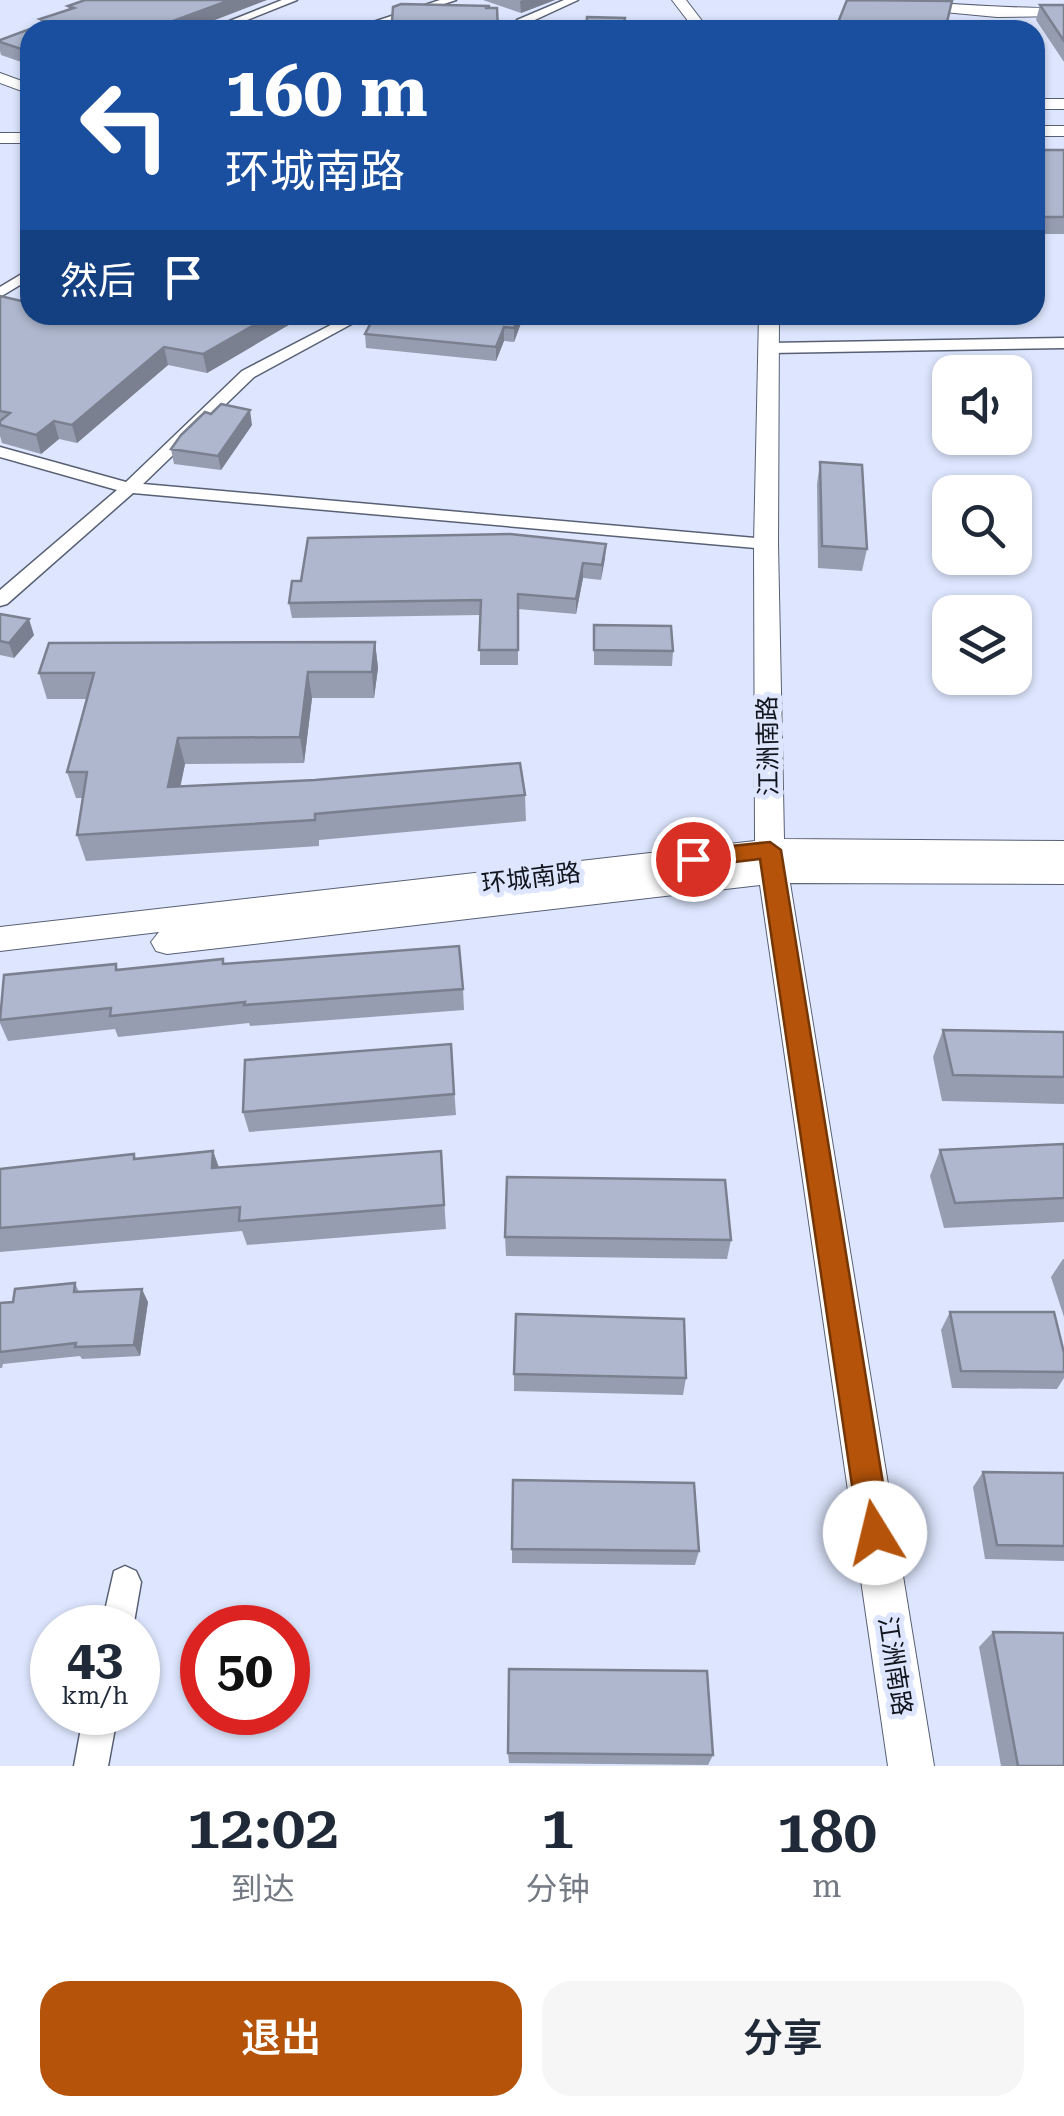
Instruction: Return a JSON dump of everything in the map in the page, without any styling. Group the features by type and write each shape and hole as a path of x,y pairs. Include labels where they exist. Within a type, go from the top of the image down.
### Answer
{"main road":[{"path":"667,0 682,20"},
{"path":"679,0 694,20"},
{"path":"858,0 998,13 1064,12"},
{"name":"江洲南路","path":"770,331 766,544 772,861 911,1766"},
{"name":"环城南路","path":"0,939 772,861 1064,852"},
{"name":"环城南路","path":"0,960 772,861 1064,873"}],"street":[{"path":"239,20 292,0"},
{"path":"386,20 450,0"},
{"path":"526,20 574,0"},
{"path":"0,600 129,488 248,374 342,325"},
{"path":"770,331 1064,343"},
{"path":"0,452 129,488 766,544"},
{"path":"122,1605 126,1582"},
{"path":"91,1766 97,1735"}],"building":[{"path":"85,0 230,0 176,20 40,19 74,8 68,6"},
{"path":"847,0 952,1 947,20 839,20"},
{"path":"1040,5 1064,5 1064,41"},
{"path":"490,6 485,8 497,8 498,20 392,20 393,7"},
{"path":"587,17 625,18 625,20 587,20"},
{"path":"20,33 20,49 0,42"},
{"path":"1045,150 1064,150 1064,217 1045,217"},
{"path":"0,296 20,301 20,325 254,325 203,354 164,347 72,425 54,421 36,435 0,425 10,413 0,411"},
{"path":"370,325 515,325 504,327 496,347 365,334"},
{"path":"221,404 250,410 218,456 171,449 205,412 211,414"},
{"path":"820,462 862,465 867,549 822,546"},
{"path":"510,534 606,544 602,565 583,563 576,599 518,594 518,650 479,650 481,600 289,603 292,581 301,581 308,538"},
{"path":"0,614 29,619 9,643 0,641"},
{"path":"594,625 671,626 673,651 594,650"},
{"path":"375,642 372,672 308,672 300,737 178,738 168,787 315,780 520,763 525,795 315,814 315,820 77,835 87,772 67,772 94,673 39,673 49,643"},
{"path":"459,946 463,989 244,1005 245,1002 110,1016 111,1008 0,1020 4,975 116,964 116,970 223,959 223,964"},
{"path":"943,1030 1064,1032 1064,1077 953,1075"},
{"path":"451,1044 454,1094 243,1112 245,1060"},
{"path":"1064,1144 1064,1198 955,1203 940,1150"},
{"path":"213,1151 212,1168 441,1151 444,1205 239,1221 240,1207 0,1228 0,1169 134,1154 134,1159"},
{"path":"507,1177 725,1180 731,1240 505,1237"},
{"path":"75,1283 74,1292 142,1289 134,1345 75,1347 76,1343 0,1352 0,1303 13,1302 15,1289"},
{"path":"950,1312 1054,1312 1064,1353 1064,1372 961,1371"},
{"path":"516,1314 684,1319 686,1378 514,1374"},
{"path":"983,1472 1064,1473 1064,1546 997,1545"},
{"path":"513,1480 694,1483 699,1551 512,1549"},
{"path":"993,1632 1064,1633 1064,1766 1018,1766"},
{"path":"509,1669 707,1671 713,1755 508,1753"}],"route":[{"path":"693,859 770,850 875,1533"}]}
